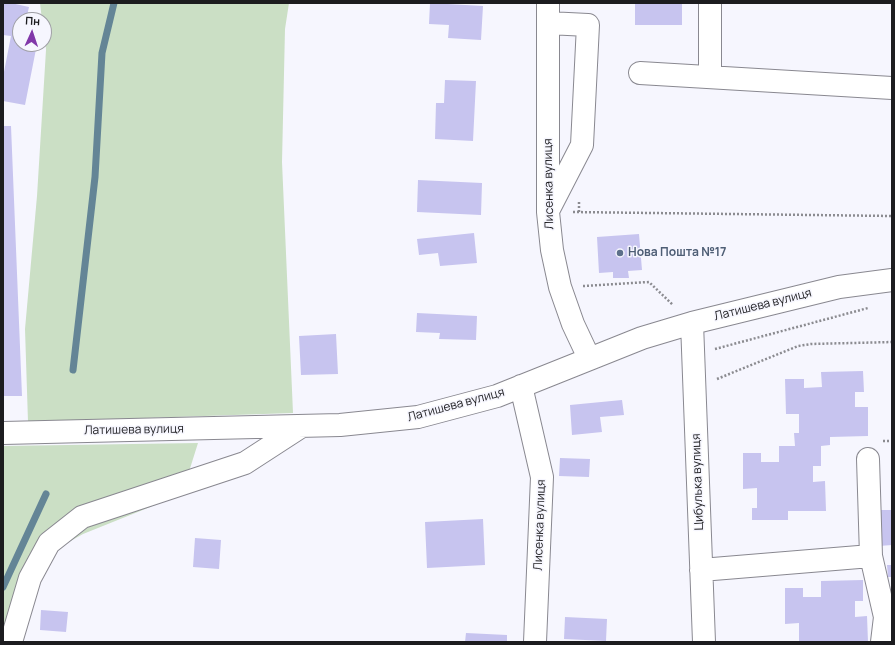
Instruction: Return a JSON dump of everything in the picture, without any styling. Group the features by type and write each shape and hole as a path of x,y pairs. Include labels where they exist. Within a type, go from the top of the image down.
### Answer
{"street":[{"path":"710,3 710,77"},
{"path":"548,13 588,25 582,145 548,212"},
{"name":"Лисенка вулиця","path":"548,13 548,212 552,250 560,288 572,324 589,358"},
{"path":"640,73 892,88"},
{"name":"Латишева вулиця","path":"3,433 340,425 418,417 497,396 642,338 692,323 839,287 892,280"},
{"name":"Цибулька вулиця","path":"692,323 704,642"},
{"name":"Лисенка вулиця","path":"521,386 542,477 535,642"},
{"path":"11,642 30,578 49,543 82,517 244,462 304,426"},
{"path":"868,459 871,556 889,617 882,642"},
{"path":"701,570 871,556"}],"path":[{"path":"548,212 892,216"},
{"path":"560,288 649,282 692,323"},
{"path":"693,355 869,308"},
{"path":"694,388 798,346 811,344 892,342"},
{"path":"879,440 892,441"}],"green space":[{"path":"40,3 289,3 285,29 282,162 293,413 28,422 25,329 37,196 46,52 52,52 52,12 41,12"},
{"path":"198,443 187,478 175,497 83,534 51,552 19,642 3,642 3,446"}],"building":[{"path":"3,3 11,3 29,7 28,12 12,12 12,52 35,52 25,105 3,101 3,77 11,36 3,35"},
{"path":"430,3 483,6 481,40 448,38 449,25 429,24"},
{"path":"635,3 682,3 682,25 635,25"},
{"path":"445,80 476,81 473,141 435,139 436,103 444,103"},
{"path":"3,126 11,126 22,396 3,396"},
{"path":"418,180 482,183 481,215 417,212"},
{"path":"474,233 477,263 440,266 438,253 419,255 417,239"},
{"path":"639,234 642,270 628,271 629,278 613,278 613,272 599,273 597,237"},
{"path":"417,313 477,316 476,340 439,339 440,333 416,332"},
{"path":"336,334 338,374 301,375 299,336"},
{"path":"863,371 864,392 855,392 855,407 868,407 868,436 830,437 830,445 821,446 821,466 813,466 813,482 825,481 826,511 788,511 788,520 752,520 752,508 757,508 757,488 743,489 743,453 761,453 761,462 779,462 779,446 795,446 794,433 799,433 799,414 786,414 785,379 804,379 804,388 822,387 821,372"},
{"path":"622,400 624,415 600,417 602,432 572,435 570,405"},
{"path":"560,458 590,459 589,477 559,476"},
{"path":"878,510 892,510 892,545 879,546"},
{"path":"483,519 485,565 427,568 425,522"},
{"path":"195,538 221,540 219,569 193,567"},
{"path":"887,565 892,565 892,577 888,577"},
{"path":"863,580 863,601 855,601 855,617 867,616 868,642 799,642 799,623 785,624 785,588 803,588 803,597 821,597 821,581"},
{"path":"41,610 68,612 66,632 40,630"},
{"path":"565,617 607,619 606,641 564,639"},
{"path":"466,633 507,635 507,642 465,642"}],"waterway":[{"path":"73,370 95,177 102,53 114,3"},
{"path":"3,587 46,494"}],"place":[{"name":"Нова Пошта №17","path":"620,253"}]}
